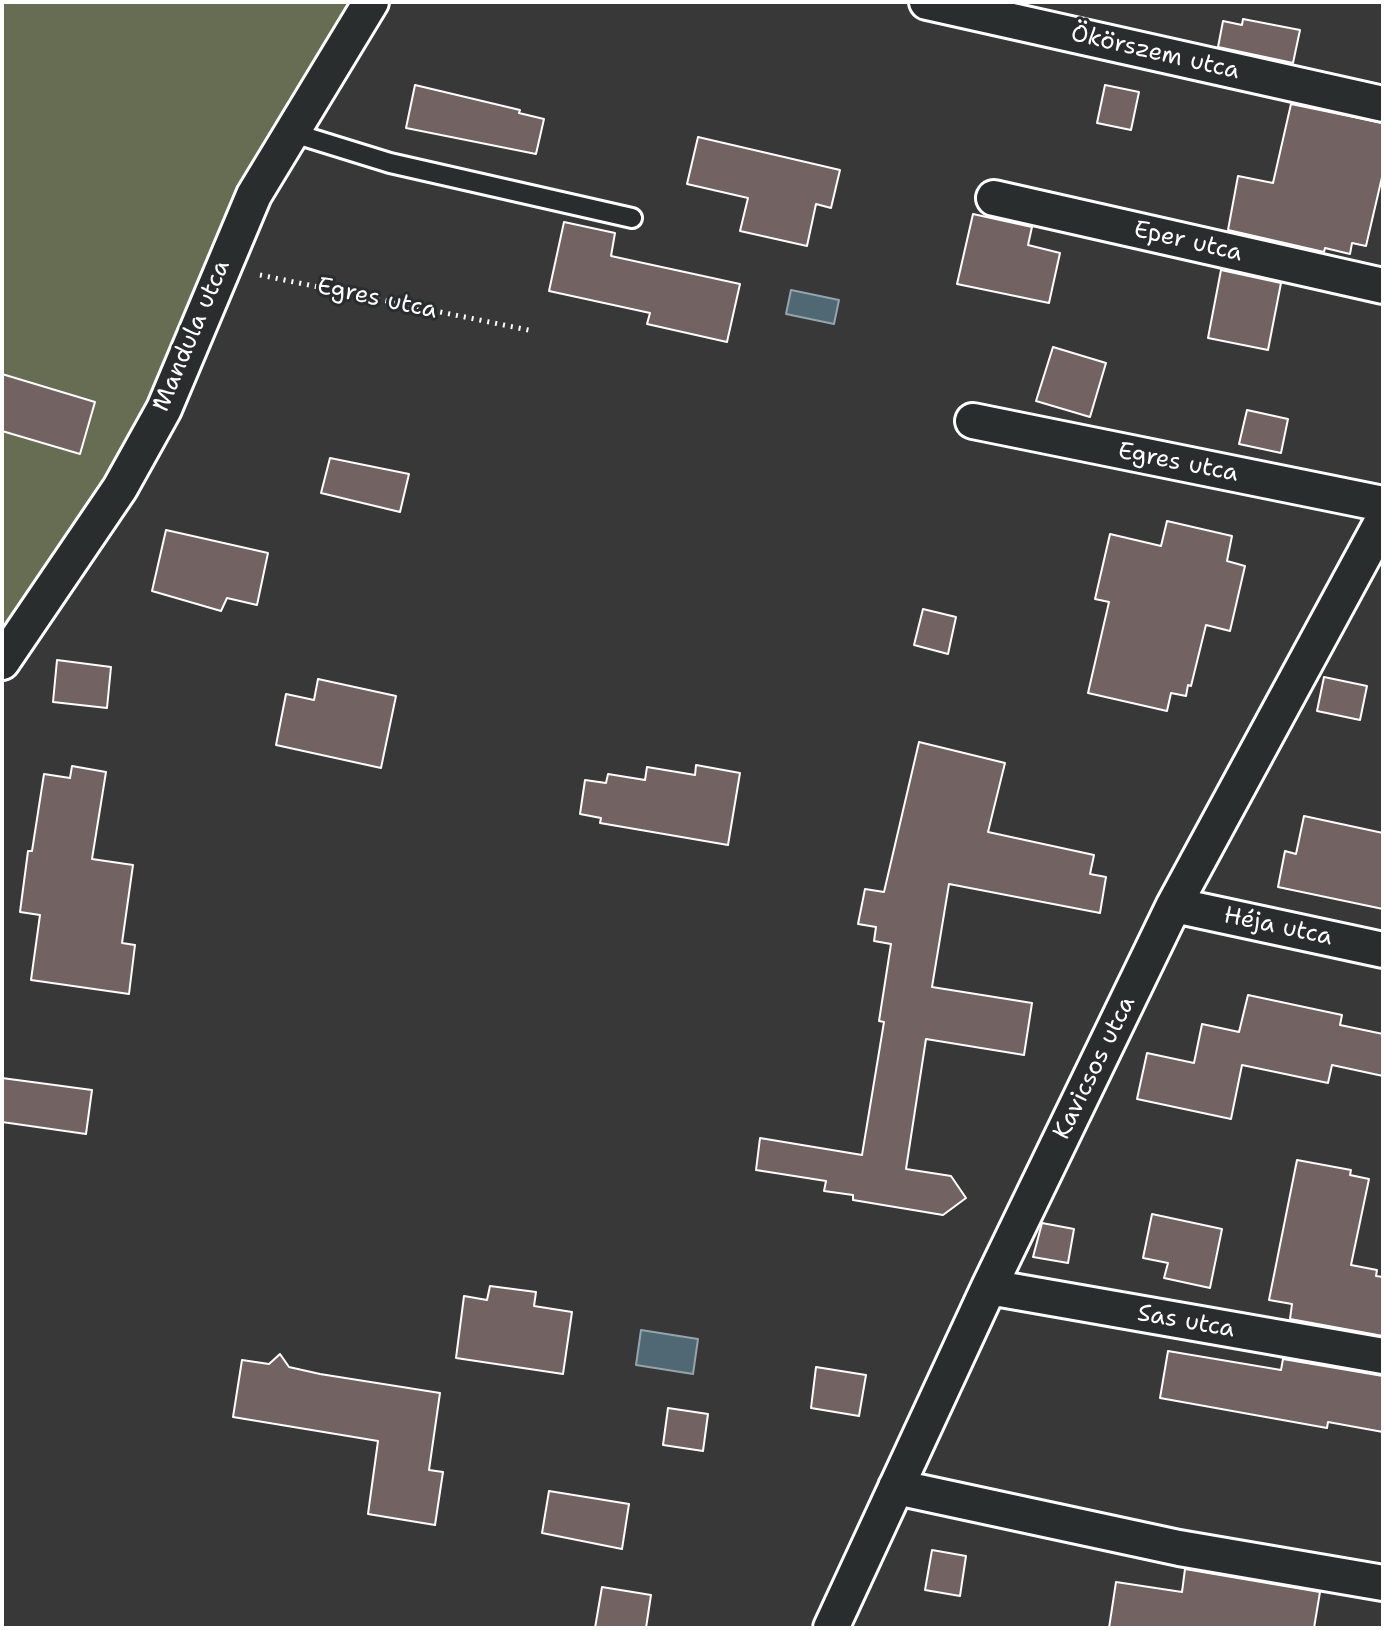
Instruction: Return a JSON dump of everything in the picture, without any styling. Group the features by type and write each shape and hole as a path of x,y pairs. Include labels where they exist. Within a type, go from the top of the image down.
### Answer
{"street":[{"name":"Mandula utca","path":"2,662 95,529 164,409 221,267 254,195 371,2"},
{"name":"Ökörszem utca","path":"927,2 1383,104"},
{"name":"Eper utca","path":"994,198 1383,286"},
{"name":"Egres utca","path":"973,421 1383,504"},
{"name":"Kavicsos utca","path":"831,1628 989,1287 1174,905 1383,520"},
{"name":"Héja utca","path":"1174,905 1383,950"},
{"name":"Sas utca","path":"989,1287 1383,1356"},
{"path":"896,1487 1179,1548 1383,1583"}],"lane":[{"path":"293,133 390,163 632,218"}],"path":[{"name":"Egres utca","path":"221,267 533,331"}],"green space":[{"path":"2,2 371,2 164,409 2,662"}],"water":[{"path":"791,290 839,300 834,324 786,314"},
{"path":"641,1330 698,1339 693,1374 636,1365"}],"building":[{"path":"1243,19 1300,30 1293,63 1218,47 1223,21 1242,25"},
{"path":"415,85 520,110 519,113 544,119 536,154 406,128"},
{"path":"1105,85 1139,92 1131,130 1097,123"},
{"path":"1291,104 1383,123 1383,173 1366,246 1352,243 1350,254 1325,248 1324,252 1228,230 1238,176 1273,183"},
{"path":"698,137 840,170 831,208 816,204 807,246 740,231 748,198 687,184"},
{"path":"973,214 1032,227 1028,245 1060,253 1049,303 957,284"},
{"path":"564,222 615,233 611,256 740,284 727,342 647,324 650,313 549,291"},
{"path":"1221,270 1281,283 1268,350 1208,338"},
{"path":"1053,347 1106,363 1090,417 1036,401"},
{"path":"2,374 95,402 80,454 2,431"},
{"path":"1247,410 1288,419 1281,453 1239,444"},
{"path":"330,458 409,474 400,512 321,493"},
{"path":"1167,521 1232,536 1227,561 1245,566 1230,631 1206,625 1191,686 1188,685 1186,696 1171,693 1167,711 1088,693 1109,602 1095,599 1110,534 1161,546"},
{"path":"166,530 268,553 257,605 227,598 221,611 152,591"},
{"path":"923,609 956,617 948,654 914,645"},
{"path":"57,660 111,667 107,708 53,702"},
{"path":"1324,677 1367,686 1360,720 1317,711"},
{"path":"318,679 396,696 381,768 276,745 286,694 314,700"},
{"path":"919,742 1005,763 988,832 1094,855 1090,874 1106,877 1100,913 949,884 932,987 1032,1003 1024,1055 926,1039 906,1169 951,1176 966,1198 943,1215 853,1200 853,1195 824,1191 826,1181 756,1170 760,1138 862,1155 884,1022 879,1021 891,944 874,941 876,927 858,924 865,889 884,892"},
{"path":"696,765 740,773 728,845 600,823 601,818 580,814 585,780 606,783 608,774 645,780 647,767 695,775"},
{"path":"72,766 106,772 92,859 133,865 122,943 135,945 129,994 31,980 40,915 20,912 28,851 32,851 44,774 70,778"},
{"path":"1304,816 1383,833 1383,909 1278,887 1285,851 1296,854"},
{"path":"1248,995 1342,1015 1340,1025 1383,1034 1383,1076 1332,1065 1328,1083 1242,1065 1231,1119 1137,1099 1147,1053 1194,1063 1202,1024 1239,1032"},
{"path":"2,1078 92,1090 86,1134 2,1122"},
{"path":"1297,1160 1351,1170 1350,1175 1369,1179 1351,1265 1377,1270 1376,1276 1383,1277 1383,1336 1290,1319 1292,1304 1269,1300"},
{"path":"1152,1214 1222,1229 1210,1288 1164,1278 1168,1263 1143,1258"},
{"path":"1042,1223 1074,1229 1068,1263 1033,1257"},
{"path":"490,1286 536,1292 534,1306 572,1312 563,1374 456,1358 464,1296 487,1300"},
{"path":"1168,1351 1281,1370 1283,1359 1383,1376 1383,1432 1328,1422 1327,1428 1160,1398"},
{"path":"280,1354 289,1367 440,1393 429,1470 443,1472 435,1525 368,1514 378,1441 233,1417 242,1360 269,1364"},
{"path":"816,1367 866,1375 859,1416 811,1408"},
{"path":"668,1408 708,1414 703,1451 663,1445"},
{"path":"549,1491 629,1504 622,1549 542,1533"},
{"path":"932,1550 966,1556 960,1596 925,1590"},
{"path":"1185,1569 1320,1592 1314,1628 1109,1628 1116,1582 1182,1592"},
{"path":"602,1587 651,1595 646,1628 595,1628"}]}
